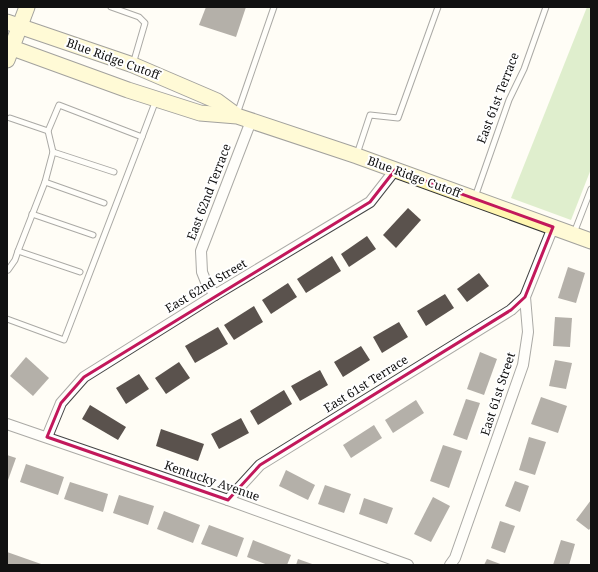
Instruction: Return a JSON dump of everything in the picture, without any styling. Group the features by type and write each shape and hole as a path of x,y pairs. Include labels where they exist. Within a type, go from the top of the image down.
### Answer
{"main road":[{"path":"9,51 13,24 26,7"},
{"name":"Blue Ridge Cutoff","path":"13,24 133,65 217,101 244,118"},
{"name":"Blue Ridge Cutoff","path":"9,51 200,112 244,118 357,156 591,241"}],"street":[{"name":"East 62nd Terrace","path":"215,295 206,282 202,272 201,251 244,118"},
{"name":"East 62nd Street","path":"47,437 61,404 84,376 370,202 395,170"},
{"name":"East 61st Street","path":"450,565 455,558 523,365 528,332 525,297 553,227"},
{"name":"East 61st Terrace","path":"228,500 260,464 511,310 525,297"},
{"name":"Kentucky Avenue","path":"7,424 228,500 408,565"}],"lane":[{"path":"111,7 139,17 145,23 133,65"},
{"path":"244,118 274,7"},
{"path":"357,156 370,115 398,118 438,7"},
{"name":"East 61st Terrace","path":"474,198 509,100 524,69 546,7"},
{"path":"7,319 64,340 156,99"},
{"path":"7,271 15,260 45,182 54,152 48,131 59,105 142,137"},
{"path":"10,118 48,131"},
{"path":"54,152 114,172"},
{"path":"45,182 104,203"},
{"path":"574,234 591,189"},
{"path":"32,214 93,234"},
{"path":"18,251 80,272"}],"highlighted area":[{"path":"395,170 553,227 525,297 511,310 260,465 228,500 47,437 61,403 84,377 370,202"}],"green space":[{"path":"587,7 591,7 591,169 571,220 511,198"}],"building":[{"path":"206,7 246,7 236,37 199,25"},
{"path":"408,208 421,220 396,248 383,235"},
{"path":"367,236 376,249 349,267 341,254"},
{"path":"332,256 341,271 306,293 297,279"},
{"path":"568,267 585,273 576,303 558,298"},
{"path":"479,273 489,286 467,302 457,289"},
{"path":"288,283 297,297 271,314 262,300"},
{"path":"445,294 454,308 426,326 417,311"},
{"path":"254,306 263,322 234,340 224,325"},
{"path":"555,317 572,318 570,347 553,346"},
{"path":"399,322 408,337 382,353 373,337"},
{"path":"218,327 228,344 195,363 185,346"},
{"path":"361,346 370,360 343,377 334,362"},
{"path":"480,352 497,359 484,395 467,389"},
{"path":"26,357 49,378 33,396 10,376"},
{"path":"555,360 572,363 566,389 549,386"},
{"path":"179,362 190,378 166,394 155,378"},
{"path":"320,370 328,385 300,401 291,386"},
{"path":"139,374 149,389 126,404 116,388"},
{"path":"284,390 292,404 258,425 250,411"},
{"path":"541,397 567,406 558,433 531,424"},
{"path":"466,399 480,403 467,440 453,435"},
{"path":"416,400 424,413 393,433 385,420"},
{"path":"90,405 126,427 118,440 82,419"},
{"path":"241,418 249,433 219,449 211,434"},
{"path":"374,425 382,438 351,458 343,445"},
{"path":"161,429 204,444 198,461 156,446"},
{"path":"529,437 546,442 535,475 519,470"},
{"path":"443,445 462,451 449,488 430,481"},
{"path":"7,455 16,458 7,483"},
{"path":"26,464 64,477 58,495 20,482"},
{"path":"286,470 315,485 308,500 279,486"},
{"path":"515,481 529,486 520,512 505,506"},
{"path":"70,482 108,494 103,512 64,499"},
{"path":"325,485 351,494 344,513 318,504"},
{"path":"119,495 154,506 148,525 113,513"},
{"path":"433,497 450,506 431,542 414,534"},
{"path":"364,498 393,508 387,524 359,514"},
{"path":"591,500 591,527 589,530 576,520"},
{"path":"164,511 200,525 193,543 157,529"},
{"path":"500,521 515,526 505,553 491,548"},
{"path":"209,525 244,538 237,557 201,544"},
{"path":"253,540 291,555 287,565 268,565 247,557"},
{"path":"561,540 575,544 569,565 553,565"},
{"path":"7,552 44,565 7,565"},
{"path":"298,559 315,565 296,565"},
{"path":"487,559 503,565 484,565"}]}
